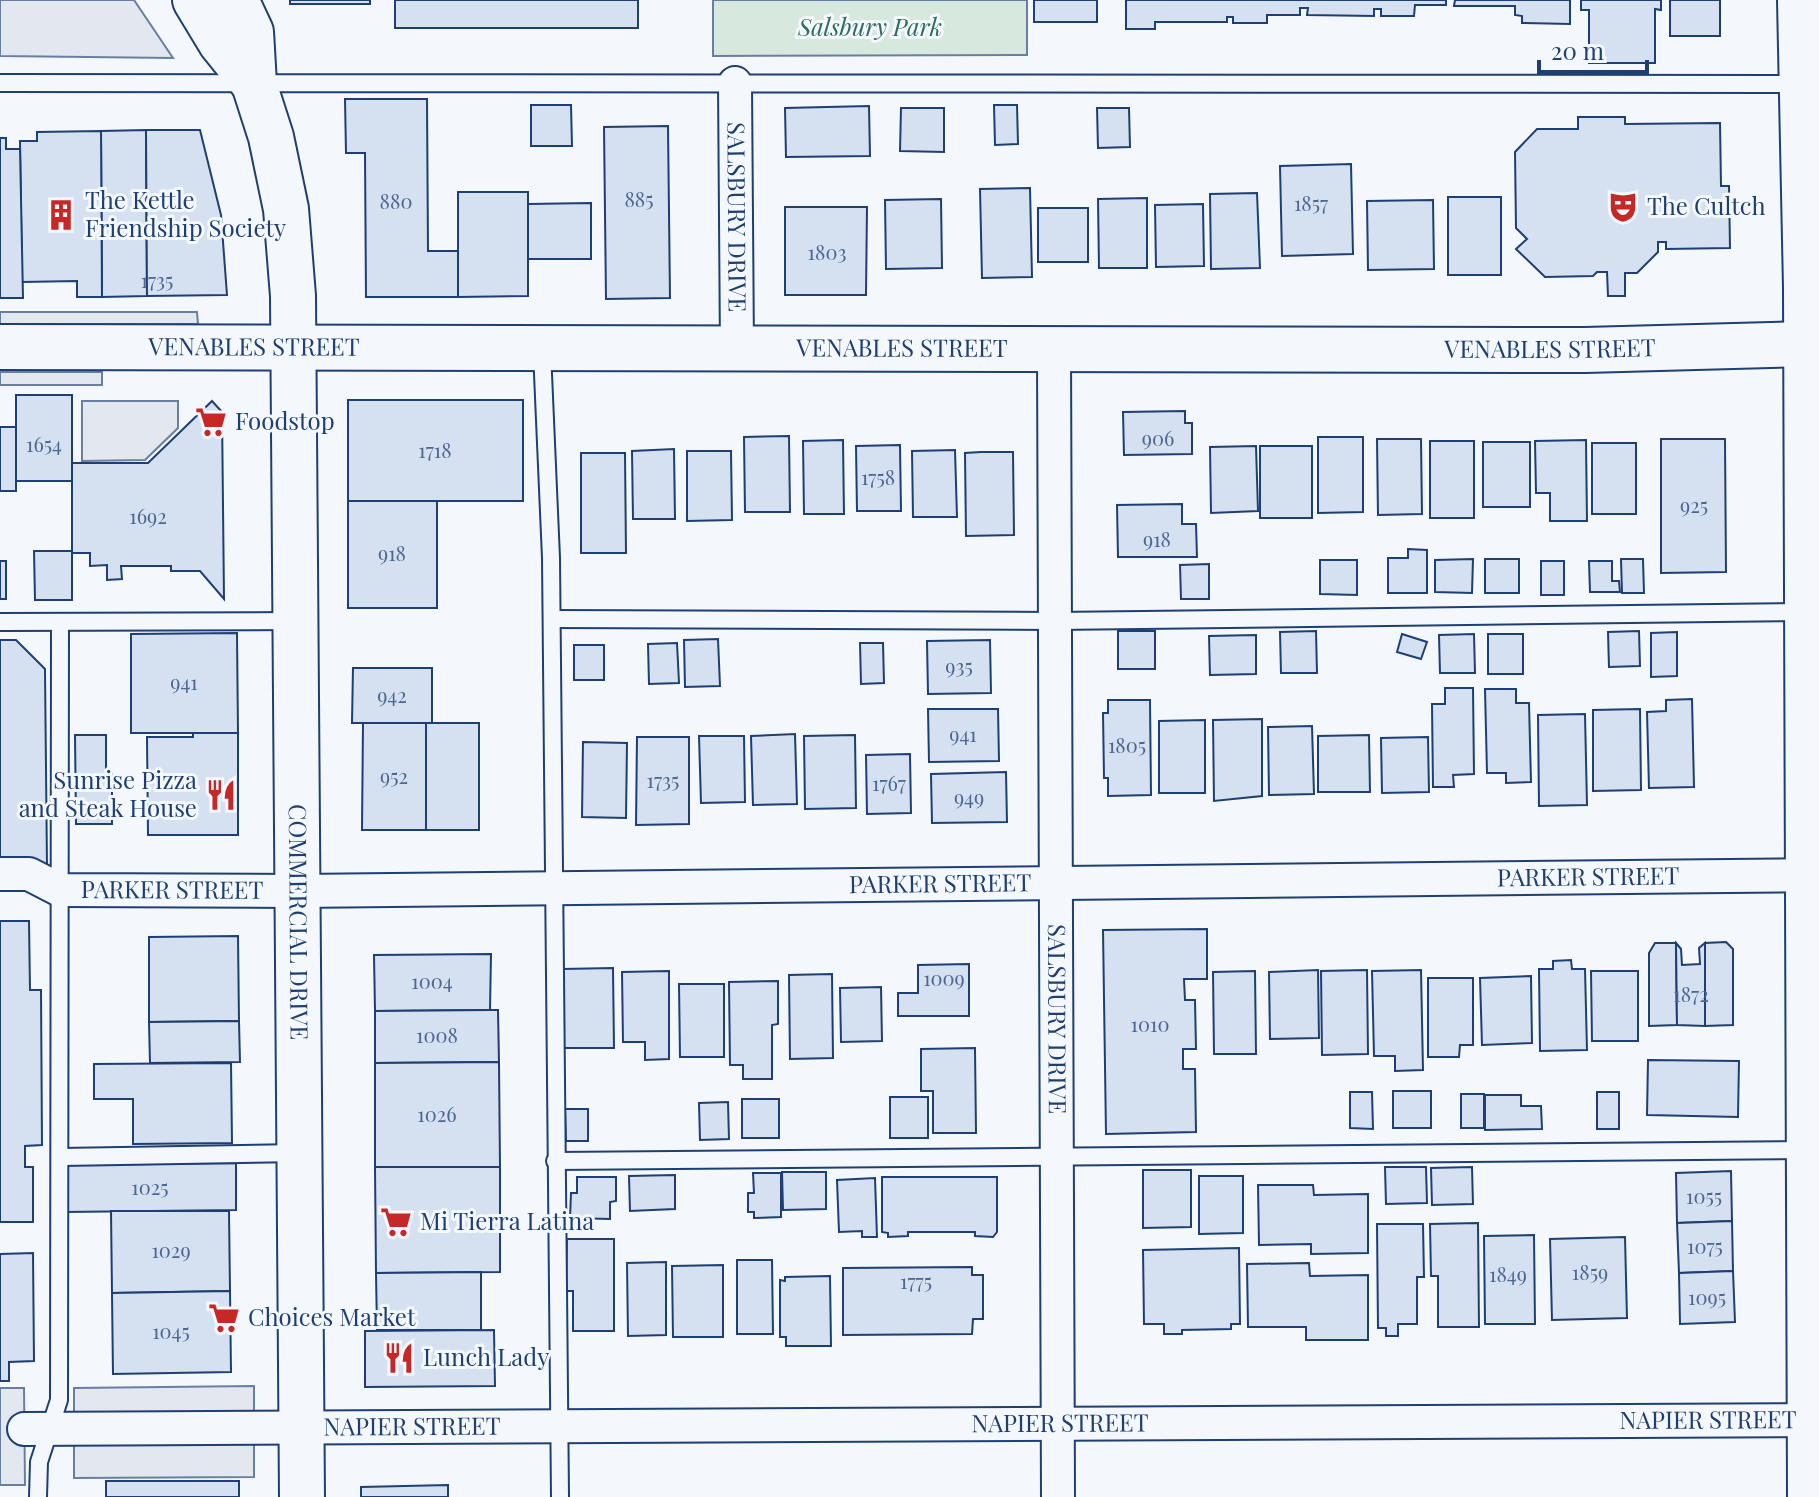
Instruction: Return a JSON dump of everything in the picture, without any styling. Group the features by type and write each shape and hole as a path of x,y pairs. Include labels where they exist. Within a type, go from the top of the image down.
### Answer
{"street":[{"path":"195,0 221,43 254,84"},
{"path":"236,0 251,32 254,84"},
{"path":"1800,0 1810,83 1812,875 1808,1150 1814,1420 1810,1497"},
{"name":"SALSBURY DRIVE","path":"735,83 737,351"},
{"name":"COMMERCIAL DRIVE","path":"254,84 271,137 286,209 295,347 302,1497"},
{"name":"VENABLES STREET","path":"0,347 737,351 1585,350 1811,344"},
{"name":"SALSBURY DRIVE","path":"1054,349 1058,1497"},
{"path":"0,874 29,874 60,890"},
{"name":"PARKER STREET","path":"60,890 555,891 1812,875"},
{"name":"NAPIER STREET","path":"20,1429 1814,1420"}],"lane":[{"path":"0,83 1810,83"},
{"path":"542,348 552,619 560,1497"},
{"path":"552,619 1055,621 1812,612"},
{"path":"0,622 296,621"},
{"path":"38,1497 39,1462 20,1429 59,1400 60,622"},
{"path":"555,1161 1808,1150"},
{"path":"61,1157 300,1153"}],"green space":[{"name":"Salsbury Park","path":"713,0 1027,0 1027,55 713,56"}],"shaded area":[{"path":"0,0 134,0 173,58 0,56"},
{"path":"0,312 197,312 198,324 0,324"},
{"path":"0,372 102,372 102,385 0,385"},
{"path":"82,401 178,401 178,428 145,460 82,461"},
{"path":"254,1386 254,1477 74,1478 74,1388"},
{"path":"0,1388 24,1388 25,1485 0,1485"}],"building":[{"path":"290,0 370,0 370,4 290,4"},
{"path":"395,0 638,0 638,28 395,28"},
{"path":"1034,0 1097,0 1097,22 1034,22"},
{"path":"1126,0 1446,0 1446,5 1415,5 1414,16 1381,16 1381,9 1374,9 1374,16 1307,15 1308,8 1300,8 1300,15 1267,15 1267,23 1233,23 1233,17 1227,17 1227,22 1155,22 1155,29 1126,29"},
{"path":"1455,0 1570,0 1570,24 1522,23 1522,16 1515,15 1515,6 1454,6"},
{"path":"1581,0 1661,0 1661,10 1655,9 1655,63 1589,63 1589,10 1581,10"},
{"path":"1670,0 1720,0 1720,36 1670,36"},
{"path":"345,99 427,99 428,251 458,251 458,297 366,297 365,153 346,153"},
{"path":"531,105 571,105 572,146 531,146"},
{"path":"994,105 1017,105 1018,144 995,145"},
{"path":"869,106 870,156 786,157 785,108"},
{"path":"901,108 944,108 944,152 900,151"},
{"path":"1097,108 1129,108 1130,147 1098,148"},
{"name":"The Cultch","path":"1578,117 1625,117 1625,124 1720,123 1721,186 1729,186 1730,248 1666,249 1666,242 1658,242 1658,252 1637,273 1625,273 1625,296 1608,296 1607,272 1597,272 1593,276 1545,277 1516,249 1527,239 1516,228 1515,152 1537,129 1578,129"},
{"path":"668,126 670,298 606,299 604,127"},
{"path":"146,130 147,296 102,297 101,131"},
{"path":"146,130 200,130 221,215 227,295 147,296"},
{"name":"The Kettle Friendship Society","path":"101,131 102,297 77,297 77,281 22,282 20,141 37,141 37,132"},
{"path":"0,138 6,138 6,149 20,149 23,298 0,298"},
{"path":"1351,164 1353,254 1282,256 1280,166"},
{"path":"1030,188 1032,277 982,278 980,189"},
{"path":"458,192 528,192 528,296 458,297"},
{"path":"1257,193 1260,268 1211,269 1210,194"},
{"path":"1448,197 1501,197 1501,275 1448,275"},
{"path":"1147,198 1147,268 1099,268 1098,199"},
{"path":"941,199 942,268 886,269 885,200"},
{"path":"1433,200 1434,269 1368,270 1367,201"},
{"path":"591,203 591,259 528,259 528,204"},
{"path":"1203,204 1204,266 1156,267 1155,205"},
{"path":"785,207 867,207 866,295 785,295"},
{"path":"1038,208 1088,208 1088,262 1038,262"},
{"path":"16,395 72,395 72,481 16,481"},
{"path":"348,400 523,400 523,501 348,501"},
{"path":"212,401 222,412 224,599 200,571 171,571 171,566 121,566 122,579 107,580 107,565 90,566 90,553 72,553 72,463 148,463"},
{"path":"1185,411 1185,423 1192,423 1192,454 1124,455 1123,412"},
{"path":"0,427 16,427 16,491 0,491"},
{"path":"789,436 790,512 745,512 744,437"},
{"path":"1318,437 1363,437 1363,512 1318,513"},
{"path":"1377,439 1421,439 1422,514 1378,515"},
{"path":"1661,439 1725,439 1726,572 1661,573"},
{"path":"843,440 844,514 804,514 803,441"},
{"path":"1586,440 1587,521 1550,521 1550,493 1536,493 1535,441"},
{"path":"1430,441 1474,441 1474,518 1430,518"},
{"path":"1483,442 1530,442 1530,507 1483,507"},
{"path":"1592,443 1636,443 1636,514 1592,514"},
{"path":"900,445 901,511 857,511 856,446"},
{"path":"1256,446 1258,511 1211,513 1210,447"},
{"path":"1260,446 1312,446 1312,518 1260,518"},
{"path":"674,449 675,519 633,519 632,451"},
{"path":"955,450 957,517 913,517 912,451"},
{"path":"687,451 731,451 732,520 687,521"},
{"path":"1013,452 1014,535 966,536 965,453"},
{"path":"581,453 625,453 626,553 581,553"},
{"path":"348,501 437,501 437,608 348,608"},
{"path":"1182,504 1182,524 1196,524 1197,557 1118,557 1117,505"},
{"path":"1408,549 1427,550 1427,593 1388,593 1388,558 1408,558"},
{"path":"34,551 72,551 72,600 35,600"},
{"path":"1473,559 1472,593 1435,592 1435,560"},
{"path":"1485,559 1519,559 1519,593 1485,593"},
{"path":"1621,559 1643,559 1644,593 1622,593"},
{"path":"1320,560 1357,560 1357,595 1320,594"},
{"path":"0,561 6,561 6,599 0,599"},
{"path":"1541,561 1564,561 1564,595 1541,595"},
{"path":"1589,561 1612,561 1612,581 1619,581 1620,592 1590,592"},
{"path":"1209,564 1209,599 1181,599 1180,565"},
{"path":"1118,631 1155,631 1155,669 1118,669"},
{"path":"1316,631 1317,673 1281,673 1280,632"},
{"path":"1639,631 1640,666 1609,667 1608,632"},
{"path":"1677,632 1677,676 1651,677 1651,633"},
{"path":"237,633 238,733 131,733 131,634"},
{"path":"1402,634 1427,642 1421,659 1397,652"},
{"path":"1474,634 1475,673 1440,673 1439,635"},
{"path":"1488,634 1523,634 1523,674 1488,674"},
{"path":"1256,635 1256,674 1210,675 1209,636"},
{"path":"718,639 720,686 685,687 684,640"},
{"path":"0,640 16,640 45,669 47,867 0,867"},
{"path":"990,640 991,693 928,694 927,641"},
{"path":"677,643 679,683 649,684 648,644"},
{"path":"860,643 883,643 884,683 861,684"},
{"path":"574,645 604,645 604,680 574,680"},
{"path":"353,668 432,668 432,723 352,723"},
{"path":"1445,688 1473,688 1474,774 1453,775 1454,787 1433,787 1432,704 1445,704"},
{"path":"1485,689 1516,689 1516,703 1529,703 1531,782 1506,783 1506,773 1487,773"},
{"path":"1692,699 1694,787 1649,788 1647,712 1666,711 1666,700"},
{"path":"1108,700 1150,700 1151,795 1108,796 1108,778 1104,778 1103,713 1108,713"},
{"path":"928,709 998,709 999,761 929,762"},
{"path":"1640,709 1641,790 1593,791 1593,710"},
{"path":"1585,714 1587,805 1539,806 1538,715"},
{"path":"1262,719 1262,796 1214,801 1213,720"},
{"path":"1205,720 1205,793 1159,793 1159,721"},
{"path":"363,723 426,723 426,830 362,830"},
{"path":"426,723 479,723 479,830 426,830"},
{"path":"1312,726 1314,794 1269,795 1268,727"},
{"path":"193,733 238,733 238,835 148,835 147,737 193,737"},
{"path":"795,734 797,804 753,805 751,736"},
{"path":"75,735 106,735 106,771 112,771 112,824 76,824"},
{"path":"855,735 856,808 805,809 804,736"},
{"path":"1369,735 1370,792 1318,792 1318,736"},
{"path":"699,736 744,736 745,802 701,803"},
{"path":"637,737 689,737 689,824 636,825"},
{"path":"1428,737 1429,792 1382,793 1381,738"},
{"path":"583,742 627,743 626,818 582,817"},
{"path":"910,754 911,813 867,814 866,755"},
{"path":"1006,772 1007,822 932,823 931,774"},
{"path":"0,921 29,921 30,990 41,990 42,1145 25,1146 25,1167 33,1167 33,1222 0,1222"},
{"path":"1207,929 1207,979 1184,979 1185,1000 1195,1000 1196,1049 1183,1049 1183,1069 1195,1069 1196,1132 1106,1134 1103,930"},
{"path":"238,936 239,1021 149,1022 149,937"},
{"path":"1726,942 1733,949 1733,1025 1705,1026 1705,943"},
{"path":"1655,943 1676,943 1677,1025 1649,1026 1649,953"},
{"path":"1676,943 1681,949 1682,965 1700,964 1699,948 1705,943 1705,1026 1677,1025"},
{"path":"491,954 490,1010 375,1011 374,955"},
{"path":"1571,960 1572,969 1585,969 1587,1050 1540,1051 1539,969 1553,969 1553,961"},
{"path":"969,964 969,1016 898,1016 898,993 918,993 918,965"},
{"path":"613,968 614,1048 563,1048 562,969"},
{"path":"1318,970 1319,1038 1270,1039 1269,972"},
{"path":"1367,970 1368,1054 1322,1055 1321,971"},
{"path":"1421,970 1423,1070 1395,1071 1395,1056 1374,1056 1372,971"},
{"path":"669,971 669,1059 645,1060 645,1042 623,1042 622,972"},
{"path":"1255,971 1256,1054 1214,1054 1213,972"},
{"path":"1591,971 1638,971 1638,1041 1592,1041"},
{"path":"832,974 833,1058 790,1059 789,975"},
{"path":"1531,976 1532,1043 1482,1045 1480,978"},
{"path":"1428,978 1473,978 1473,1045 1460,1045 1459,1057 1428,1057"},
{"path":"778,981 778,1024 772,1025 772,1079 743,1079 743,1065 730,1065 729,982"},
{"path":"679,984 724,984 724,1057 680,1057"},
{"path":"881,987 882,1041 841,1042 840,988"},
{"path":"498,1010 499,1062 375,1063 375,1011"},
{"path":"239,1021 240,1062 150,1063 149,1022"},
{"path":"975,1048 976,1133 933,1133 933,1091 921,1091 921,1049"},
{"path":"1648,1060 1739,1061 1738,1117 1647,1115"},
{"path":"499,1062 500,1167 375,1167 375,1063"},
{"path":"231,1063 232,1143 133,1144 133,1099 94,1099 94,1064"},
{"path":"1393,1091 1431,1091 1431,1128 1393,1128"},
{"path":"1350,1092 1372,1092 1373,1129 1350,1128"},
{"path":"1597,1092 1619,1092 1619,1129 1597,1129"},
{"path":"1461,1094 1484,1094 1484,1128 1461,1128"},
{"path":"1485,1095 1521,1095 1521,1106 1541,1106 1542,1129 1485,1130"},
{"path":"890,1097 928,1097 928,1138 890,1138"},
{"path":"742,1099 779,1099 779,1138 742,1138"},
{"path":"728,1102 729,1139 700,1140 699,1103"},
{"path":"565,1109 588,1109 588,1141 566,1141"},
{"path":"236,1163 236,1210 65,1212 64,1165"},
{"path":"375,1167 500,1167 500,1272 376,1273"},
{"path":"1385,1167 1426,1167 1427,1203 1386,1204"},
{"path":"1472,1167 1473,1204 1432,1205 1431,1168"},
{"path":"1143,1170 1191,1170 1191,1227 1143,1228"},
{"path":"1731,1171 1732,1221 1677,1223 1676,1173"},
{"path":"782,1172 826,1172 826,1209 783,1210"},
{"path":"753,1173 781,1173 781,1217 754,1218 754,1212 748,1212 748,1193 754,1193"},
{"path":"675,1175 675,1209 630,1211 629,1176"},
{"path":"1199,1176 1243,1176 1243,1233 1199,1234"},
{"path":"577,1177 616,1177 616,1201 610,1202 610,1219 570,1218 571,1193 577,1193"},
{"path":"882,1177 997,1177 997,1232 993,1237 975,1236 975,1232 908,1232 908,1236 888,1237 888,1233 882,1232"},
{"path":"875,1178 877,1237 862,1237 862,1231 839,1232 837,1180"},
{"path":"1258,1185 1313,1185 1314,1195 1368,1194 1368,1253 1311,1254 1311,1244 1259,1245"},
{"path":"111,1211 229,1211 230,1291 112,1293"},
{"path":"1732,1221 1733,1271 1679,1273 1677,1223"},
{"path":"1478,1223 1479,1327 1438,1327 1438,1276 1431,1276 1430,1224"},
{"path":"1377,1224 1423,1224 1424,1277 1417,1277 1417,1324 1398,1324 1398,1336 1386,1336 1386,1328 1378,1328"},
{"path":"1534,1235 1535,1324 1485,1324 1484,1236"},
{"path":"1625,1237 1627,1318 1552,1320 1550,1239"},
{"path":"567,1239 614,1239 614,1331 573,1331 573,1291 566,1291"},
{"path":"1239,1248 1240,1324 1231,1324 1231,1329 1182,1330 1182,1334 1164,1334 1164,1324 1144,1324 1143,1250"},
{"path":"33,1253 34,1361 9,1362 9,1381 0,1381 0,1254"},
{"path":"737,1260 772,1260 773,1334 737,1334"},
{"path":"666,1262 666,1335 628,1336 627,1263"},
{"path":"1309,1263 1310,1276 1368,1275 1368,1340 1306,1340 1306,1327 1248,1327 1247,1264"},
{"path":"723,1265 723,1337 673,1337 672,1266"},
{"path":"972,1267 972,1275 983,1275 983,1319 973,1319 972,1334 843,1335 843,1268"},
{"path":"1733,1271 1735,1322 1680,1324 1679,1273"},
{"path":"481,1272 481,1330 377,1330 376,1273"},
{"path":"830,1276 831,1346 786,1346 786,1337 780,1337 780,1280 785,1281 785,1277"},
{"path":"230,1291 231,1372 113,1374 112,1293"},
{"path":"494,1330 495,1386 365,1387 365,1331"},
{"path":"106,1481 239,1481 239,1497 106,1497"},
{"path":"448,1485 448,1497 361,1497 361,1487"}],"place":[{"name":"The Cultch","path":"1623,207"},
{"name":"The Kettle Friendship Society","path":"61,215"},
{"name":"Foodstop","path":"211,422"},
{"name":"Sunrise Pizza and Steak House","path":"221,795"},
{"name":"Mi Tierra Latina","path":"396,1222"},
{"name":"Choices Market","path":"224,1318"},
{"name":"Lunch Lady","path":"399,1358"}]}
